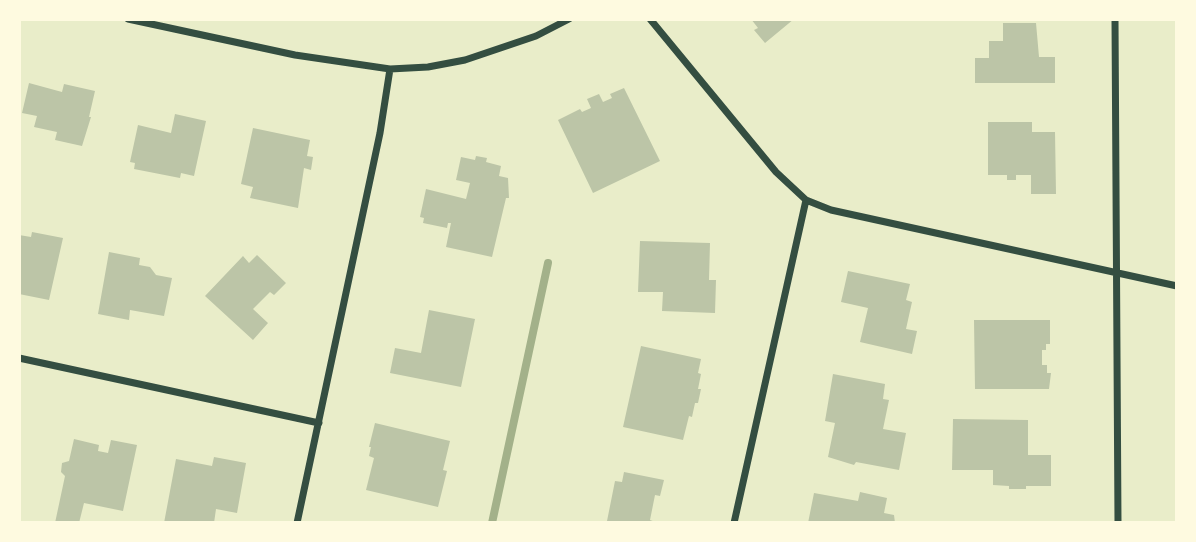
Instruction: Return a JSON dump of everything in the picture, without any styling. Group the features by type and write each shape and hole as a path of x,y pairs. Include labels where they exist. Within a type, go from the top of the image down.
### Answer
{"street":[{"path":"128,19 295,55 390,69 428,67 464,60 536,36 569,19"},
{"path":"650,19 776,172 806,200 831,210 1177,286"},
{"path":"1115,19 1118,523"},
{"path":"297,523 380,133 390,69"},
{"path":"734,523 806,200"},
{"path":"19,358 319,423"}],"building":[{"path":"751,19 794,19 765,43 754,30 758,28"},
{"path":"1003,23 1036,23 1039,57 1055,57 1055,83 975,83 975,58 989,58 989,41 1003,41"},
{"path":"29,83 62,92 64,84 95,91 82,146 55,140 57,132 34,127 37,116 22,113"},
{"path":"624,88 660,161 593,193 558,120 580,109 582,112 591,108 587,99 599,94 603,102 612,98 610,94"},
{"path":"175,114 206,121 194,176 181,173 180,178 134,169 135,163 130,162 138,125 171,133"},
{"path":"988,122 1032,122 1032,132 1055,132 1056,194 1031,194 1031,175 1016,175 1016,180 1007,180 1007,175 988,175"},
{"path":"253,128 310,140 307,156 313,157 311,170 304,168 298,208 250,198 253,187 241,184"},
{"path":"476,156 487,158 486,162 501,166 499,176 508,178 509,198 506,198 492,257 446,247 451,223 448,223 447,228 423,223 424,218 420,217 426,189 466,199 470,183 456,180 461,157 475,160"},
{"path":"32,232 63,238 49,300 19,294 19,235 31,237"},
{"path":"640,241 710,243 709,280 716,280 715,313 662,311 663,292 638,292"},
{"path":"109,252 140,258 139,265 150,267 156,275 172,278 164,316 130,310 129,320 98,314"},
{"path":"257,255 286,283 274,295 270,292 253,309 268,323 253,340 205,296 243,256 249,263"},
{"path":"848,271 910,284 906,300 912,302 906,329 917,331 912,354 860,342 868,308 841,302"},
{"path":"429,310 475,319 461,387 390,373 395,348 421,353"},
{"path":"974,320 1050,320 1050,344 1046,344 1046,350 1042,350 1042,365 1047,365 1047,373 1051,373 1049,389 975,389"},
{"path":"641,346 701,359 698,403 695,403 692,417 689,416 683,440 623,427"},
{"path":"833,374 885,384 883,399 889,400 883,429 906,433 899,470 856,462 854,465 828,457 835,423 825,421"},
{"path":"953,419 1028,420 1028,455 1051,455 1051,486 1009,489 1009,486 993,485 993,470 952,470"},
{"path":"375,423 450,441 443,470 447,471 438,507 366,490 374,458 369,456 369,447"},
{"path":"74,439 99,445 98,451 108,453 111,440 137,445 123,511 84,503 79,523 55,523 65,476 61,472 62,463 69,461"},
{"path":"214,457 246,463 237,513 216,509 214,523 164,523 176,459 212,466"},
{"path":"624,472 664,480 660,496 655,495 650,520 658,523 607,521 615,481 622,482"},
{"path":"860,492 887,498 884,513 894,515 895,523 808,523 814,493 858,501"}],"waterway":[{"path":"492,523 548,263"}]}
